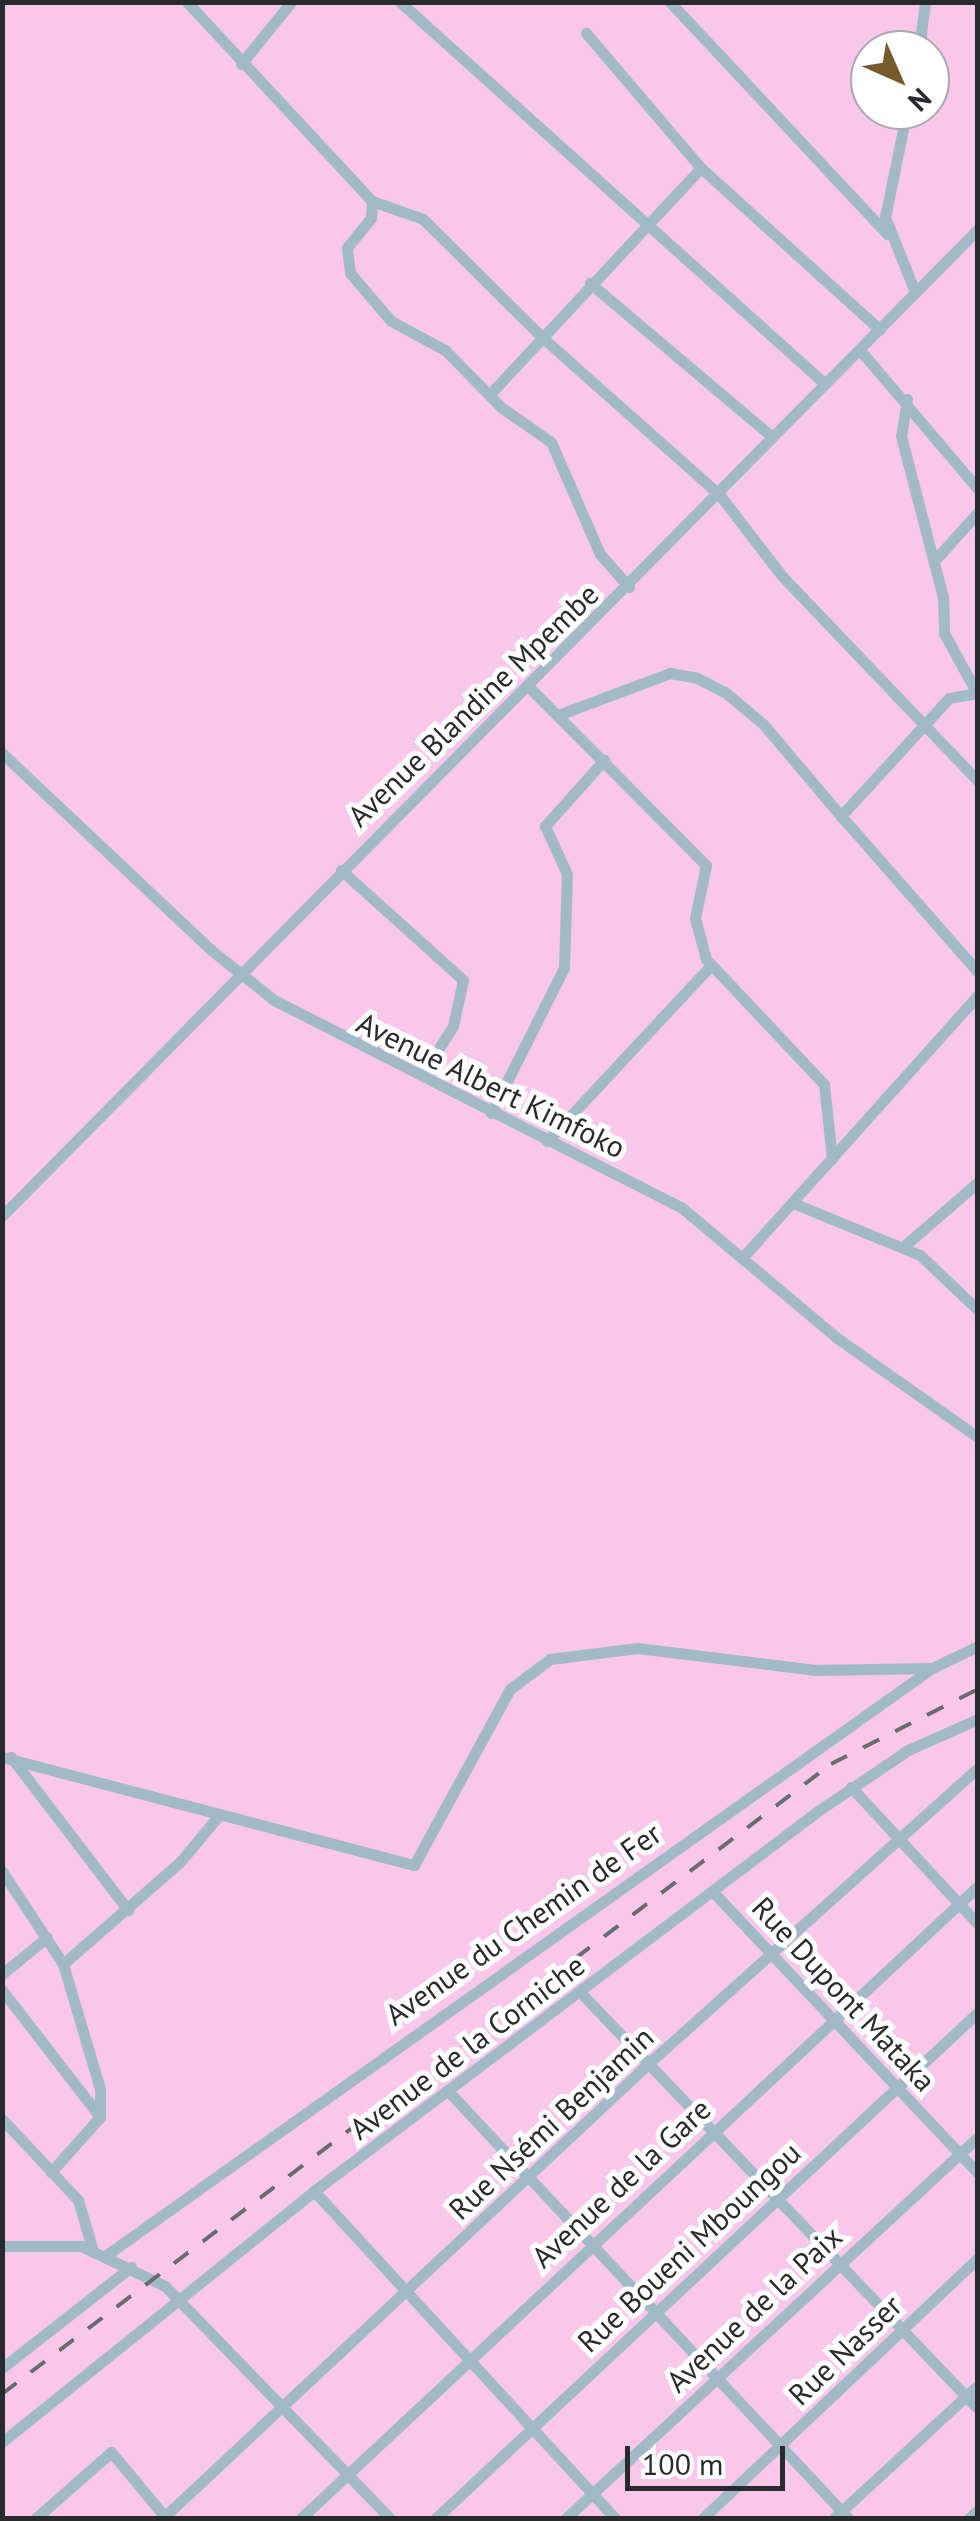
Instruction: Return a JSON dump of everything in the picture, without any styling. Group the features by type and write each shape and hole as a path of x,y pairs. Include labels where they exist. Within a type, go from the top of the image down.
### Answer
{"street":[{"path":"187,2 241,64 289,105 372,201 423,220 543,338 720,494 782,576 978,782"},
{"path":"241,64 291,2"},
{"path":"400,2 650,222 825,384"},
{"path":"670,2 887,234 915,292"},
{"path":"922,30 925,2"},
{"path":"586,33 701,168 880,330"},
{"path":"887,234 887,198 902,130"},
{"path":"490,394 701,168"},
{"path":"372,201 373,214 347,248 350,274 391,321 432,340 560,454 593,540 629,586"},
{"name":"Avenue Blandine Mpembe","path":"2,1216 241,977 340,870 720,494 978,228"},
{"path":"590,283 772,437"},
{"path":"860,350 907,399 978,489"},
{"path":"841,816 950,698 977,694 944,633 935,560 901,436 907,399"},
{"path":"935,560 978,512"},
{"path":"558,716 670,673 696,678 756,717 978,972"},
{"path":"527,685 706,865 695,918 710,966 824,1084 832,1159"},
{"name":"Avenue Albert Kimfoko","path":"2,753 241,977 308,1020 681,1207 837,1338 978,1438"},
{"path":"491,1113 564,968 567,874 545,826 604,760"},
{"path":"340,870 463,980 453,1026 422,1075"},
{"path":"547,1141 710,966"},
{"path":"743,1257 978,995"},
{"path":"903,1247 978,1182"},
{"path":"794,1202 903,1247 964,1292 978,1310"},
{"path":"964,1292 978,1281"},
{"name":"Avenue du Chemin de Fer","path":"99,2254 932,1668 978,1646"},
{"path":"6,1757 414,1865 510,1689 550,1660 637,1648 816,1670 932,1668"},
{"name":"Avenue de la Corniche","path":"2,2442 314,2191 582,1994 851,1787 908,1750 978,1719"},
{"path":"6,1757 128,1910"},
{"name":"Rue Nsémi Benjamin","path":"165,2518 649,2063 978,1768"},
{"path":"851,1787 978,1924"},
{"path":"63,1964 128,1910 220,1814"},
{"path":"2,1871 63,1964 100,2089 100,2117 51,2172"},
{"name":"Avenue de la Gare","path":"300,2518 978,1886"},
{"name":"Rue Dupont Mataka","path":"714,1893 978,2173"},
{"path":"2,1974 48,1936"},
{"path":"2,1990 100,2117"},
{"path":"582,1994 774,2200 978,2409"},
{"name":"Rue Boueni Mboungou","path":"436,2518 976,2015"},
{"path":"448,2092 719,2376 841,2516 978,2385"},
{"path":"2,2119 78,2200 99,2254"},
{"name":"Avenue de la Paix","path":"566,2518 978,2137"},
{"path":"314,2191 615,2518"},
{"path":"2,2246 53,2242 99,2254 130,2266 180,2298 390,2518"},
{"name":"Rue Nasser","path":"704,2518 978,2258"},
{"path":"2,2368 130,2266"},
{"path":"36,2518 111,2452 165,2518"},
{"path":"969,2518 978,2510"}],"shaded area":[{"path":"3,3 977,3 977,2518 3,2518"}],"railway":[{"path":"2,2394 831,1764 978,1689"}]}
